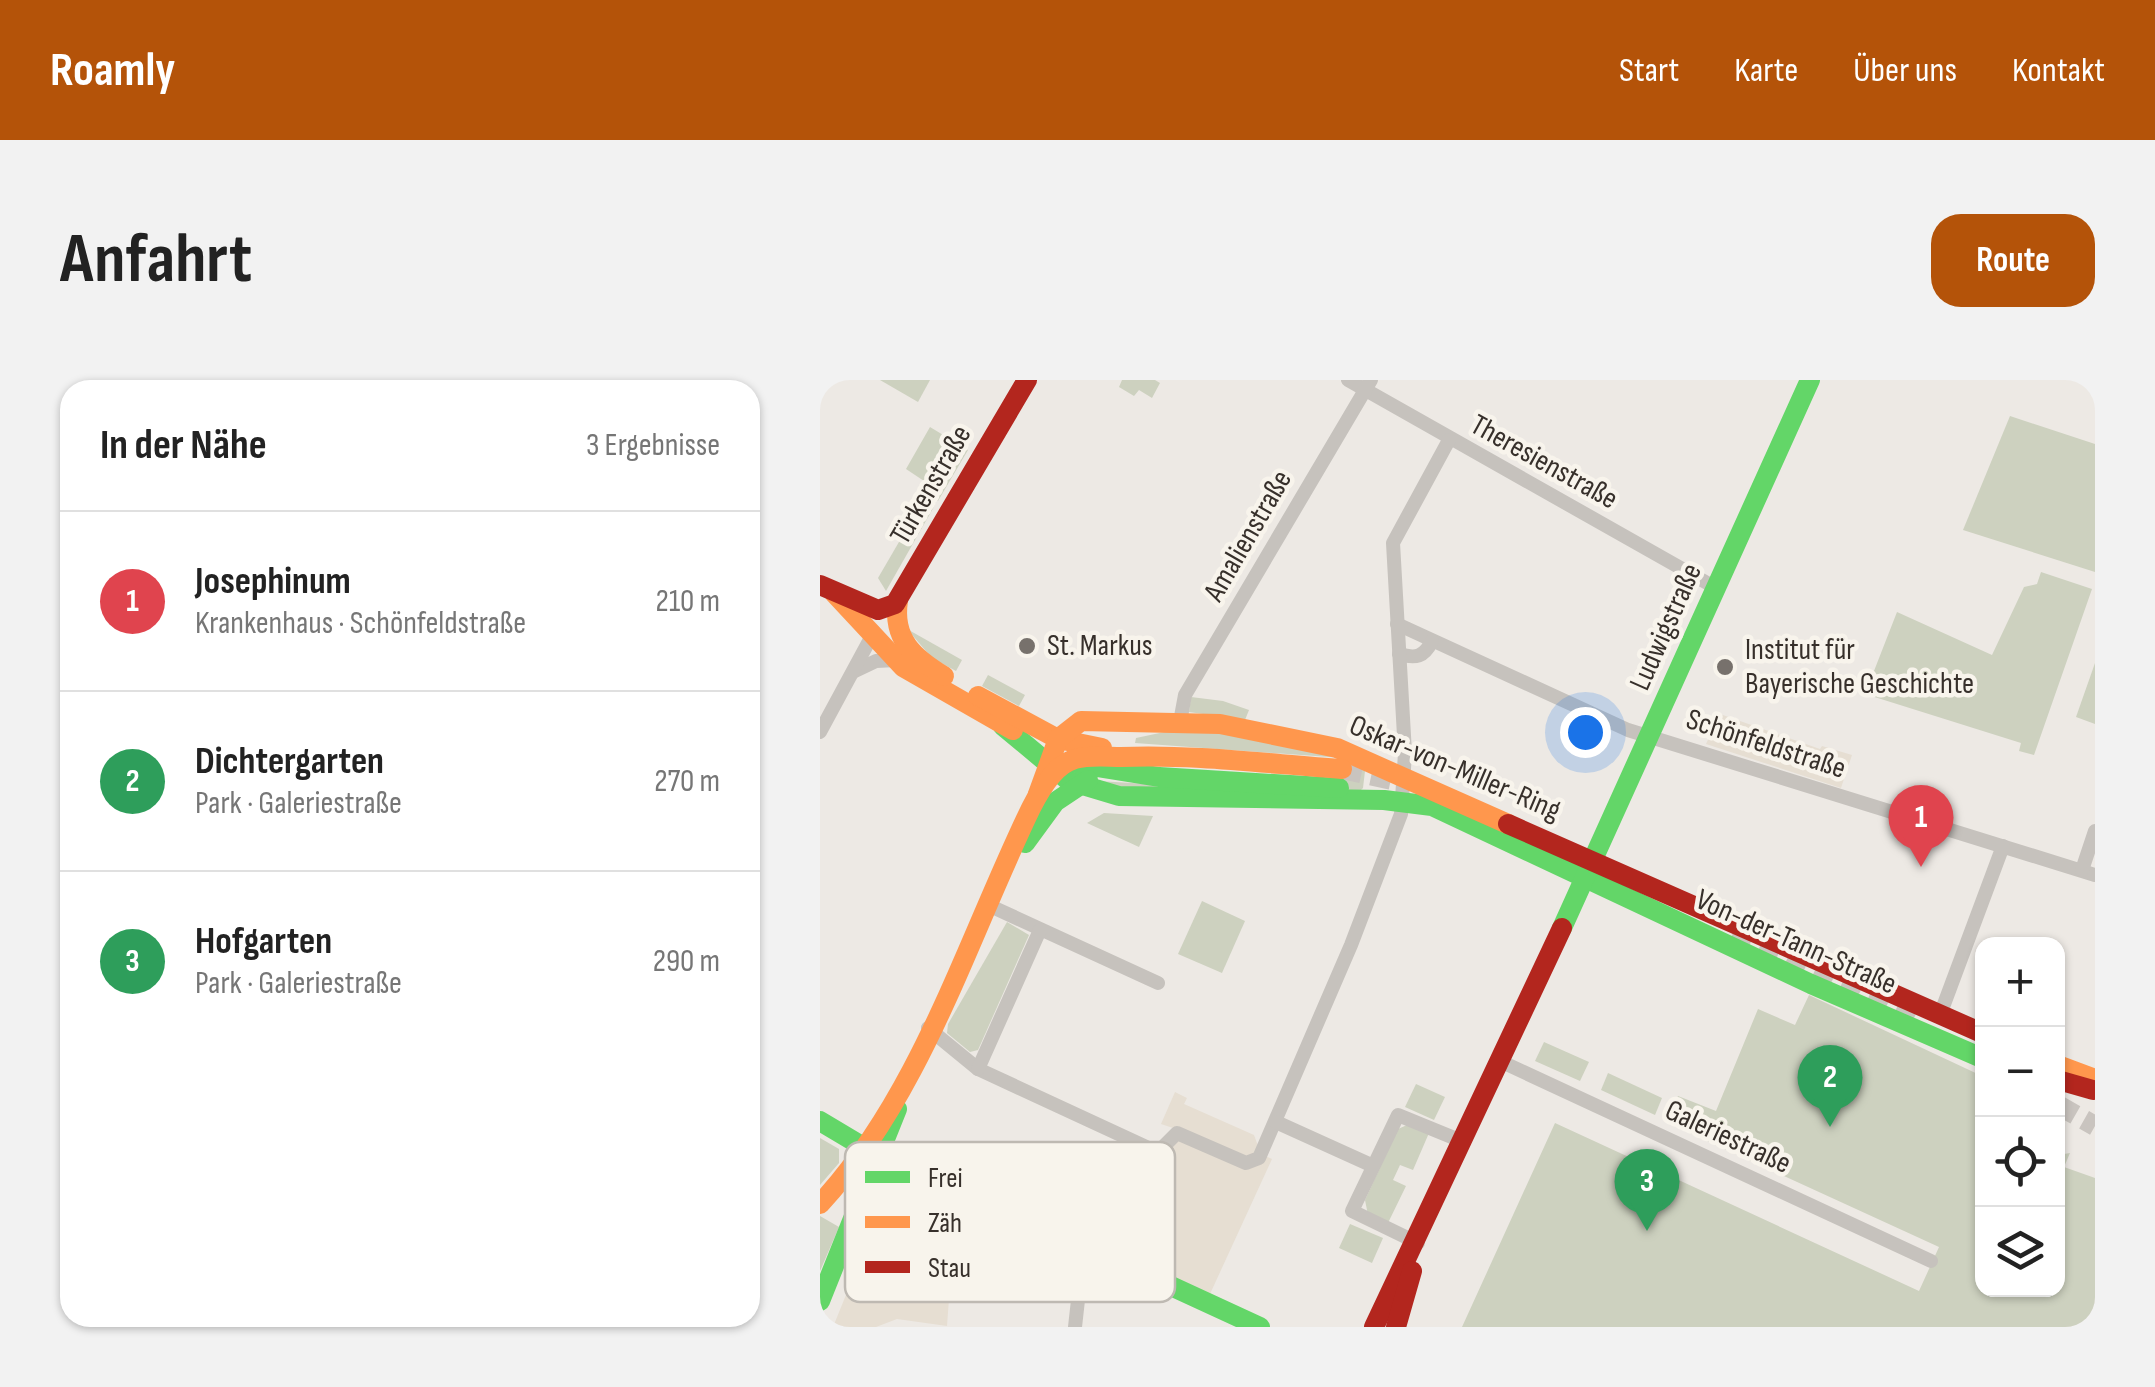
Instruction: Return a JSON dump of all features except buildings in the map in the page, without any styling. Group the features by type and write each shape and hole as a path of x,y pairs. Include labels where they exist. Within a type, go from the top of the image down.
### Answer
{"main road":[{"name":"Türkenstraße","path":"888,605 1027,380"},
{"name":"Ludwigstraße","path":"1418,1244 1810,380"},
{"path":"827,588 888,605 898,637 920,661 1056,757"},
{"path":"827,588 874,632 896,660 1056,757"},
{"name":"Oskar-von-Miller-Ring","path":"1056,757 1076,722 1088,720 1180,722 1279,733 1364,758 1405,775 1590,870"},
{"name":"Oskar-von-Miller-Ring","path":"1143,756 1341,779 1119,774 1056,757 1143,756"},
{"path":"876,1142 1056,757"},
{"name":"Oskar-von-Miller-Ring","path":"1056,757 1078,784 1136,798 1404,802 1448,812 1590,870"},
{"path":"1361,802 1369,782 1364,758"},
{"name":"Oskar-von-Miller-Ring","path":"1078,784 1119,774"},
{"path":"1005,872 1051,806 1078,784"},
{"name":"Von-der-Tann-Straße","path":"1590,870 1975,1030"},
{"name":"Von-der-Tann-Straße","path":"1590,870 1834,994 1975,1055"},
{"path":"1834,994 1838,978 1847,974"},
{"path":"1917,1018 1975,1045"},
{"path":"2065,1068 2095,1079"},
{"path":"2065,1082 2095,1090"},
{"path":"2065,1094 2095,1101"},
{"path":"820,1121 855,1142"},
{"path":"820,1204 845,1179"},
{"path":"820,1301 845,1229"},
{"path":"1374,1327 1418,1244"},
{"path":"1396,1327 1418,1244"},
{"path":"1175,1288 1260,1327"}],"street":[{"name":"Theresienstraße","path":"1348,380 1368,385 1449,440 1716,588"},
{"name":"Amalienstraße","path":"1180,722 1185,695 1368,385"},
{"path":"1168,1142 1177,1132 1246,1163 1261,1154 1351,945 1404,802 1393,543 1449,440"},
{"name":"Schönfeldstraße","path":"1396,624 1649,737 2088,872"},
{"path":"820,732 874,632"},
{"path":"1399,654 1414,658 1426,653 1432,640"},
{"path":"855,671 871,662 896,660"},
{"path":"2088,872 2095,831"},
{"path":"1940,1015 2003,846"},
{"path":"988,905 1158,983"},
{"path":"978,1069 1040,930"},
{"path":"928,1028 978,1069 1134,1142"},
{"name":"Galeriestraße","path":"1502,1062 1931,1262"},
{"path":"1418,1244 1352,1210 1371,1165 1398,1115 1464,1142"},
{"path":"1276,1122 1371,1165"},
{"path":"1075,1327 1078,1302"}],"green space":[{"path":"880,380 930,380 918,402"},
{"path":"1122,380 1160,383 1152,398 1139,390 1134,396 1119,387"},
{"path":"2010,416 2095,444 2095,572 1963,530"},
{"path":"930,427 968,450 938,501 926,494 930,485 906,469"},
{"path":"924,499 935,505 886,591 878,578"},
{"path":"2041,572 2092,589 2034,755 2019,751 2021,743 1865,694 1897,612 1992,655 2024,587 2037,584"},
{"path":"907,629 962,660 956,671 932,658"},
{"path":"2095,663 2095,724 2076,717"},
{"path":"988,675 1025,695 1019,706 982,686"},
{"path":"1191,697 1223,701 1249,710 1245,720 1189,712"},
{"path":"1188,727 1283,737 1335,750 1365,771 1363,788 1355,796 1184,797 1119,789 1098,781 1338,795 1343,758 1135,743 1136,738"},
{"path":"1104,813 1153,816 1139,847 1087,823"},
{"path":"1202,901 1245,921 1222,973 1178,954"},
{"path":"1007,922 1029,935 978,1050 970,1052 947,1033 948,1024"},
{"path":"1809,995 1975,1073 1975,1297 2065,1297 2065,1167 2095,1178 2095,1327 1462,1327 1555,1123 1919,1291 1939,1247 1666,1122 1678,1096 1716,1111 1758,1009 1795,1025"},
{"path":"1544,1042 1589,1062 1580,1081 1535,1061"},
{"path":"1608,1073 1662,1098 1655,1115 1601,1090"},
{"path":"1416,1084 1445,1097 1434,1120 1405,1107"},
{"path":"1407,1125 1429,1133 1413,1170 1400,1165 1393,1180 1406,1186 1387,1225 1368,1215 1365,1200 1398,1129"},
{"path":"820,1138 839,1149 839,1163 820,1185"},
{"path":"820,1216 839,1227 820,1271"},
{"path":"1350,1224 1383,1238 1372,1263 1339,1248"}],"shaded area":[{"path":"1720,714 1820,749 1822,746 1852,755 1841,788 1706,744"},
{"path":"1175,1092 1187,1098 1184,1104 1254,1135 1261,1154 1272,1159 1210,1294 1175,1278 1175,1142 1173,1128 1161,1124"},
{"path":"845,1297 845,1302 949,1302 947,1326 897,1319 876,1327 833,1327"}],"tunnel":[{"path":"1342,769 1397,781"},
{"path":"1733,933 1917,1018"},
{"path":"2065,1109 2095,1126"}],"traffic: fast":[{"path":"1562,928 1810,380"},
{"path":"1003,726 1069,781 1119,796 1384,800 1432,806 1811,984 1975,1055"},
{"path":"1078,764 1159,777 1339,788"},
{"path":"1025,843 1055,802 1088,780"},
{"path":"884,1142 897,1109"},
{"path":"820,1121 855,1142"},
{"path":"820,1301 845,1239"},
{"path":"1175,1288 1260,1327"}],"traffic: slow":[{"path":"834,593 903,667 1013,730"},
{"path":"898,601 902,637 923,662 944,676"},
{"path":"978,696 1058,739 1102,748"},
{"path":"1038,794 1058,739 1081,721 1220,724 1337,748 1508,824"},
{"path":"868,1142 887,1115 939,1015 1031,808 1061,766 1086,757 1148,756 1342,769"},
{"path":"2065,1068 2095,1079"},
{"path":"820,1204 845,1173"}],"traffic: jam":[{"path":"820,585 878,610 895,604 1027,380"},
{"path":"1508,824 1975,1030"},
{"path":"1374,1327 1562,928"},
{"path":"2065,1082 2093,1090"},
{"path":"1396,1327 1412,1271"}],"place":[{"name":"St. Markus","path":"1027,646"},
{"name":"Institut für Bayerische Geschichte","path":"1725,667"},
{"name":"Josephinum","path":"1921,867"},
{"name":"Dichtergarten","path":"1830,1127"},
{"name":"Hofgarten","path":"1647,1231"}]}
